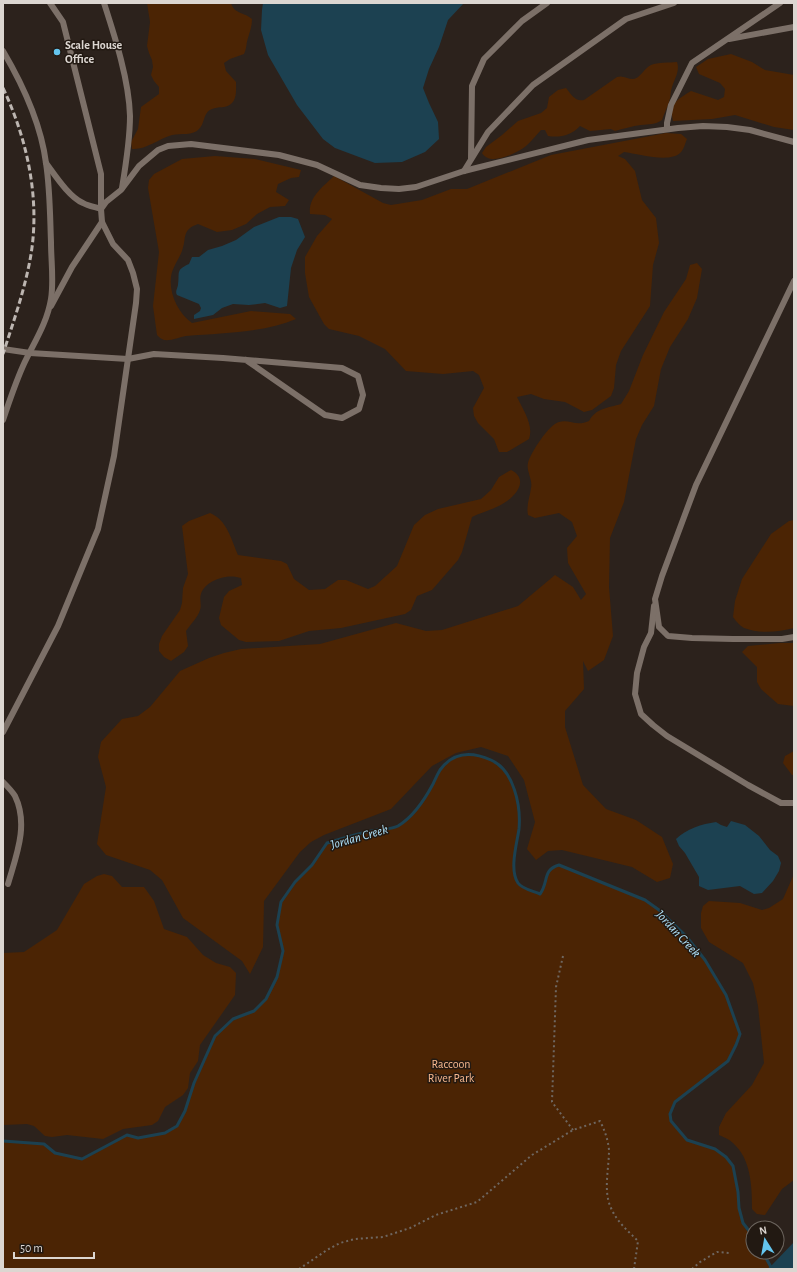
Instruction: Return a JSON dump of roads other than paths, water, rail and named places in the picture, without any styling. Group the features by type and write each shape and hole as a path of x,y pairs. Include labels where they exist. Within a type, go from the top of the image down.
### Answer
{"lane":[{"path":"3,732 58,626 98,529 114,456 137,289 128,260 113,244 102,222 101,174 63,22 50,3"},
{"path":"104,3 115,36 125,76 130,115 128,154 121,190"},
{"path":"471,160 472,86 484,59 522,21 547,3"},
{"path":"464,171 488,132 533,86 626,19 674,3"},
{"path":"667,129 671,105 692,62 780,3"},
{"path":"726,40 794,27"},
{"path":"3,51 27,97 38,128 46,163 50,217 52,283 51,300 39,336 13,389 3,420"},
{"path":"101,209 106,202 121,190 139,166 158,150 168,146 191,144 279,155 317,165 360,184 381,188 400,189 416,186 464,171 588,140 667,129 703,126 727,127 750,130 794,142"},
{"path":"46,163 62,184 81,203 101,209"},
{"path":"46,315 72,267 102,222"},
{"path":"794,281 696,485 655,599 651,633 644,647 637,672 636,694 641,714 667,736 748,785 781,803 794,803"},
{"path":"3,349 30,353 128,359 154,354 246,360 342,368 358,376 363,395 359,409 342,418 325,415 246,360"},
{"path":"655,599 659,627 668,636 679,638 733,639 794,637"},
{"path":"3,782 14,795 18,805 21,821 21,835 8,884"}],"water":[{"path":"263,3 464,3 448,20 423,88 438,122 439,139 425,152 402,162 375,163 335,148 323,139 297,105 268,55 261,30"},
{"path":"279,217 291,217 298,219 305,237 297,250 291,268 287,306 280,308 265,303 249,305 233,304 222,308 213,315 194,319 194,315 200,311 201,308 199,304 176,294 180,270 189,264 192,257 199,257 208,250 236,240 254,227"},
{"path":"731,821 745,825 759,836 770,850 778,856 781,863 779,871 773,881 762,893 754,894 740,886 708,890 699,886 699,877 676,839 684,832 705,824 716,822 727,827"},
{"path":"794,1242 794,1269 767,1269 777,1260 785,1260 785,1251"}],"waterway":[{"name":"Jordan Creek","path":"3,1141 44,1144 55,1153 82,1159 127,1135 138,1138 165,1133 177,1126 185,1111 194,1083 215,1036 233,1019 254,1011 266,999 277,977 283,951 277,925 281,902 295,882 312,865 327,843 365,832 392,828 398,826 409,818 422,802 445,764 457,757 470,754 484,757 499,765 510,780 514,790 519,810 519,829 514,856 514,871 515,878 520,885 540,894 543,890 548,873 554,867 559,865 645,900 659,910 686,936 705,960 726,995 740,1034 736,1045 728,1061 675,1102 670,1114 671,1121 687,1140 715,1149 726,1157 733,1166 738,1192 739,1208 745,1226"},
{"name":"Jordan Creek","path":"767,1260 772,1269"}],"railway":[{"path":"3,88 12,108 25,150 30,172 34,216 33,238 28,272 3,354"}],"place":[{"name":"Scale House Office","path":"57,52"}],"park label":[{"name":"Raccoon River Park","path":"451,1071"}]}
